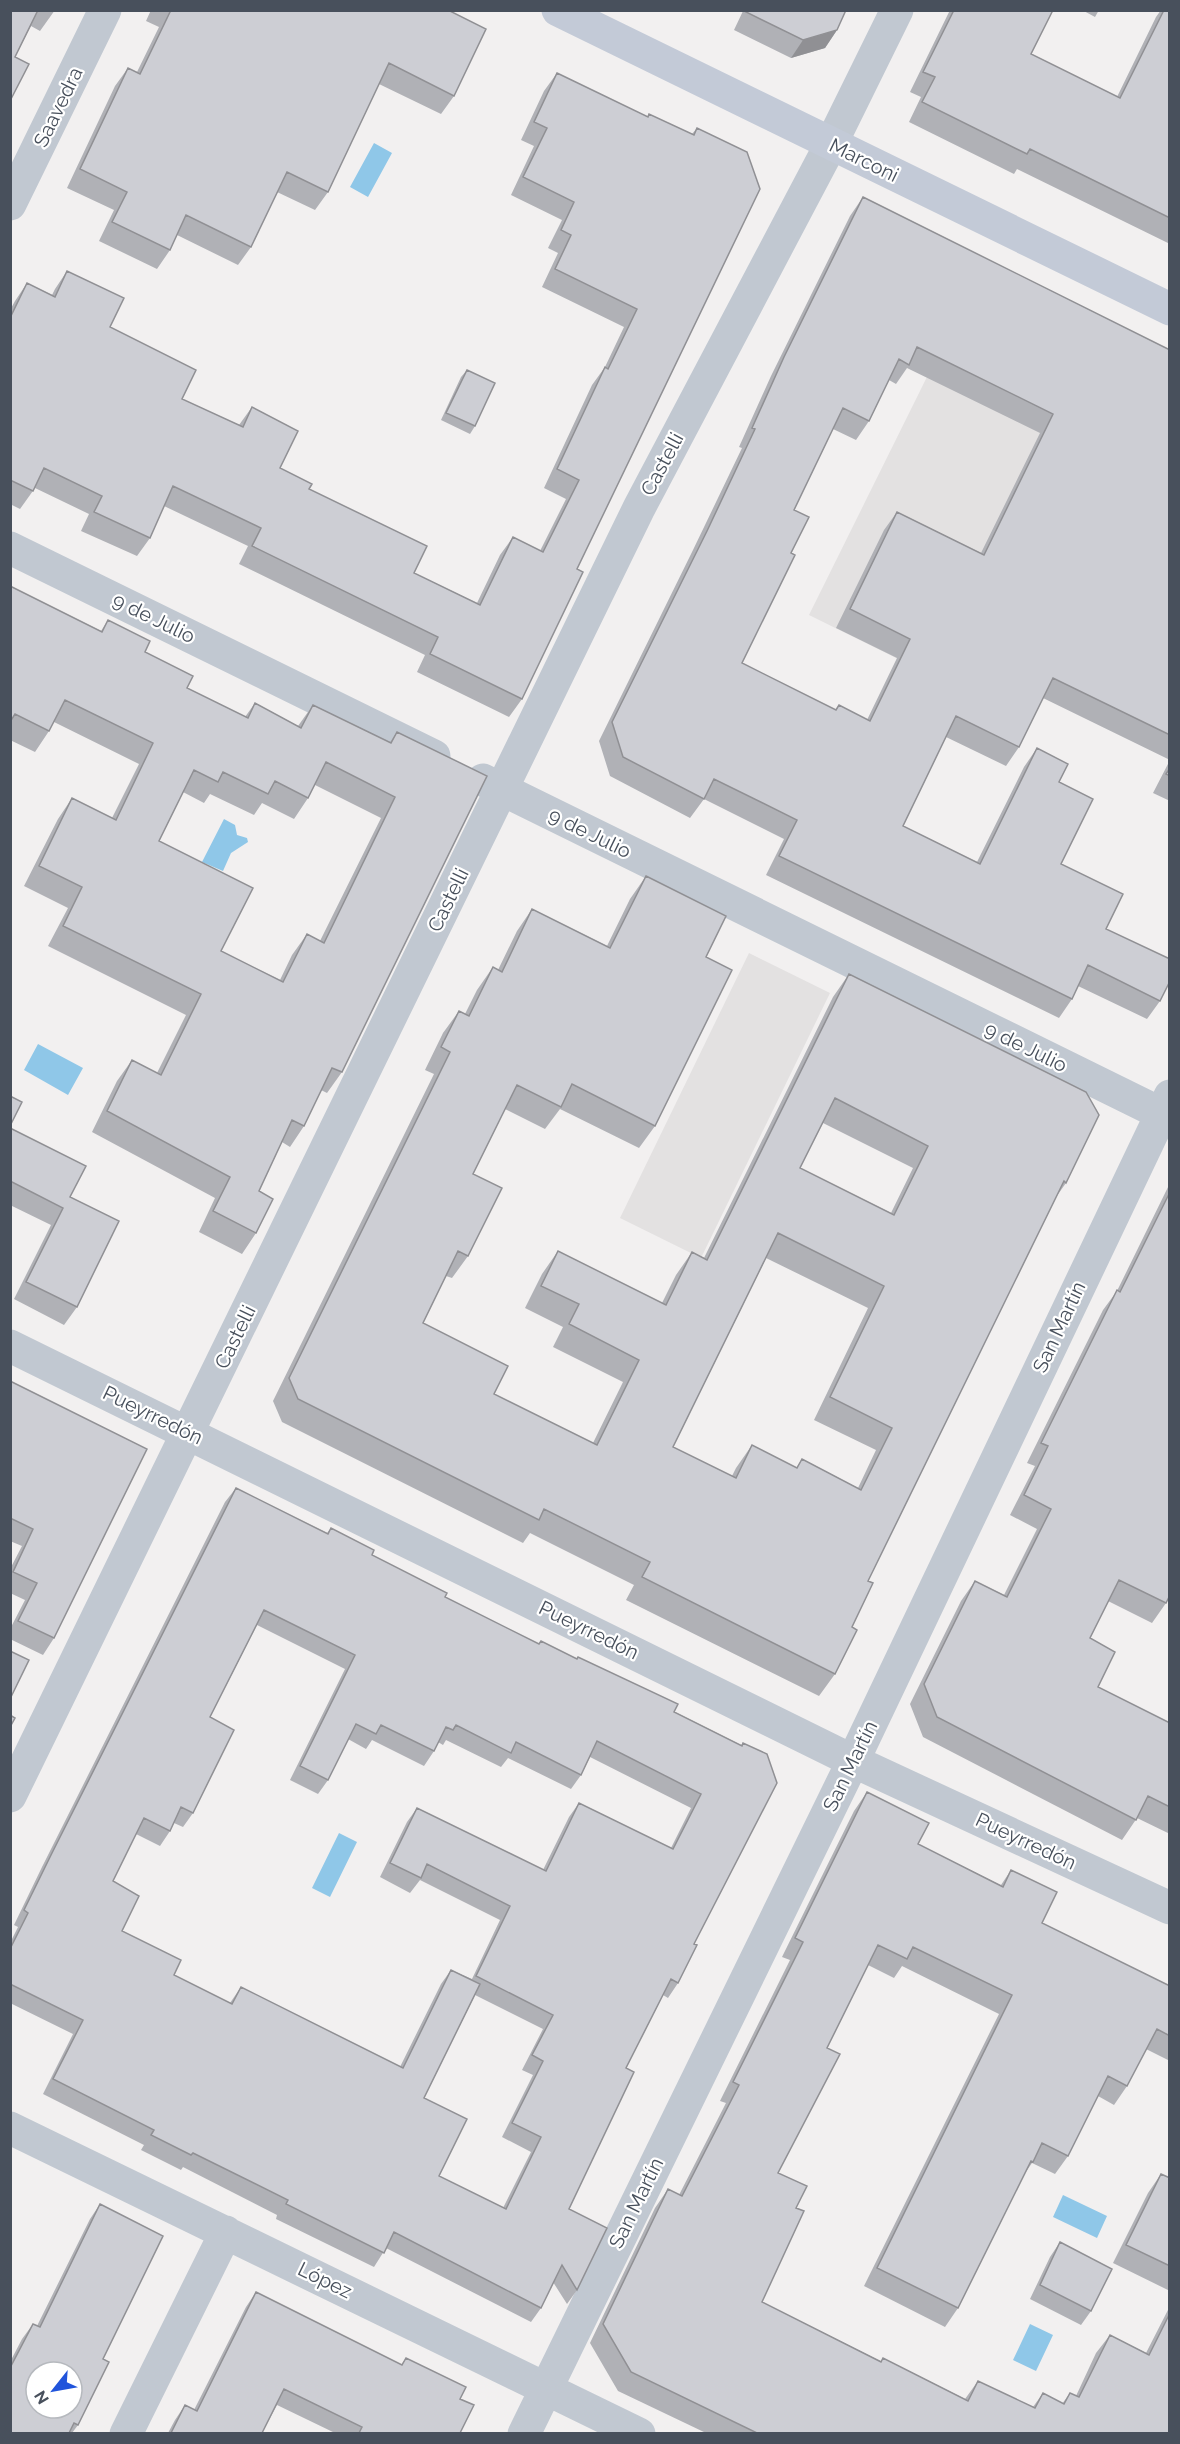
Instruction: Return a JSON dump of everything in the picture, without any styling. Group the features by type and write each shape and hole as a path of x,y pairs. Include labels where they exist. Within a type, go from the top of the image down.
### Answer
{"main road":[{"name":"Marconi","path":"558,10 1170,309"}],"street":[{"name":"Saavedra","path":"10,204 105,10"},
{"name":"Castelli","path":"10,1796 639,508 831,144 897,10"},
{"name":"9 de Julio","path":"10,548 502,790 1167,1109"},
{"name":"San Martín","path":"524,2433 853,1761 1167,1109"},
{"name":"Pueyrredón","path":"10,1346 853,1761 1170,1908"},
{"name":"López","path":"10,2128 639,2433"},
{"path":"126,2433 226,2232"}],"shaded area":[{"path":"975,280 1141,362 977,698 809,615"},
{"path":"749,953 830,993 701,1258 620,1218"}],"water":[{"path":"374,143 392,153 368,197 350,187"},
{"path":"224,819 235,825 237,835 247,838 248,842 231,853 223,871 202,862"},
{"path":"38,1044 83,1068 68,1095 24,1070"},
{"path":"339,1833 357,1842 330,1897 312,1888"},
{"path":"1063,2195 1107,2216 1097,2238 1053,2217"},
{"path":"1030,2324 1053,2335 1036,2371 1013,2360"}],"building":[{"path":"10,10 38,10 15,57 29,64 10,101"},
{"path":"171,10 448,10 486,29 454,96 389,63 328,192 287,172 251,247 186,215 170,250 112,222 127,192 80,169 128,68 140,74"},
{"path":"747,10 846,10 837,30 803,40 746,12"},
{"path":"954,10 1053,10 1031,54 1120,98 1164,10 1170,10 1170,218 1030,149 1027,154 922,102 935,77 923,72"},
{"path":"557,73 648,117 649,114 694,135 697,128 747,152 760,189 577,569 583,572 522,699 430,654 438,637 252,546 261,528 173,486 150,538 94,512 102,496 44,468 33,491 10,480 10,318 27,283 55,297 67,271 124,298 110,327 196,370 182,399 243,427 252,407 298,431 280,468 312,484 309,489 427,546 414,573 480,605 513,537 543,552 579,480 557,469 605,367 608,369 637,309 555,269 571,235 561,230 574,202 523,177 547,128 534,122"},
{"path":"863,197 1170,350 1170,735 1053,678 1019,747 956,716 903,826 980,864 1037,748 1068,764 1059,782 1093,799 1061,864 1123,894 1106,929 1170,959 1170,981 1160,1001 1088,965 1072,999 779,856 797,820 714,779 704,799 623,757 612,722 707,531 755,429 752,428 784,357","holes":["917,347 1053,414 984,555 897,512 850,609 910,639 870,721 839,705 836,710 742,663 795,555 791,553 809,517 794,510 843,408 869,421 899,359 909,365"]},
{"path":"467,370 495,383 475,426 446,413"},
{"path":"10,586 102,632 108,620 150,641 145,652 193,676 187,688 248,718 255,703 301,728 313,705 391,743 397,732 487,776 342,1072 332,1068 304,1126 292,1120 259,1191 273,1199 256,1233 213,1211 230,1177 107,1111 132,1060 161,1075 201,994 63,926 82,887 39,866 72,798 116,820 153,743 65,700 49,731 15,714 10,722","holes":["326,762 395,797 324,943 307,934 283,982 221,951 253,888 159,841 194,770 218,782 223,772 268,794 275,781 308,798"]},
{"path":"646,876 726,916 706,957 732,970 655,1126 572,1084 561,1107 517,1085 473,1174 502,1188 468,1256 458,1251 423,1323 508,1366 494,1394 597,1445 639,1360 569,1324 579,1304 541,1286 558,1251 666,1305 692,1252 707,1260 849,974 1086,1092 1099,1115 1066,1183 1064,1181 868,1581 873,1583 852,1627 857,1630 835,1674 642,1577 650,1562 544,1509 539,1520 298,1399 289,1378 450,1052 441,1047 459,1011 469,1016 493,967 502,972 532,909 610,948","holes":["835,1098 928,1146 894,1215 800,1168","778,1233 884,1286 830,1397 892,1428 861,1490 802,1459 797,1468 752,1445 736,1478 673,1447"]},
{"path":"10,1096 22,1102 10,1126"},
{"path":"10,1128 86,1166 70,1197 119,1221 77,1307 26,1282 63,1208 10,1181"},
{"path":"1170,1192 1170,1595 1166,1603 1119,1580 1090,1638 1115,1652 1098,1687 1170,1723 1170,1807 1148,1796 1136,1820 937,1717 924,1684 975,1581 1007,1597 1051,1509 1024,1495 1048,1446 1041,1443 1117,1290 1120,1292"},
{"path":"10,1381 147,1449 54,1638 18,1621 37,1583 13,1572 33,1529 10,1518"},
{"path":"236,1488 328,1534 331,1528 374,1550 372,1555 447,1593 445,1597 539,1644 541,1641 678,1704 674,1712 742,1746 743,1743 767,1754 777,1783 694,1944 697,1945 678,1983 671,1979 626,2068 634,2072 569,2209 607,2228 577,2290 562,2265 541,2308 394,2232 384,2253 286,2204 288,2200 151,2135 154,2130 53,2079 83,2020 10,1984 10,1949 28,1913 24,1910","holes":["264,1610 355,1655 300,1766 328,1780 356,1724 376,1734 381,1725 434,1751 446,1727 453,1730 456,1725 511,1753 516,1742 581,1775 597,1741 701,1794 673,1849 579,1803 546,1871 417,1808 390,1863 421,1878 427,1864 510,1906 476,1976 553,2015 532,2055 543,2061 512,2123 541,2137 506,2209 439,2176 467,2119 424,2098 480,1984 451,1970 403,2068 241,1987 232,2004 174,1975 181,1960 122,1931 139,1896 113,1881 144,1818 170,1831 181,1807 193,1813 234,1730 210,1717"]},
{"path":"10,1651 29,1660 10,1699"},
{"path":"10,1715 15,1718 10,1727"},
{"path":"867,1792 929,1823 918,1844 1003,1887 1011,1870 1057,1892 1042,1923 1170,1986 1170,2036 1157,2029 1127,2086 1108,2076 1068,2156 1042,2143 958,2308 877,2268 1012,1995 913,1947 907,1959 878,1945 827,2048 840,2054 778,2173 807,2186 796,2208 804,2211 762,2302 881,2362 883,2358 968,2401 978,2381 1035,2408 1043,2393 1064,2404 1070,2393 1079,2397 1110,2335 1149,2355 1170,2313 1170,2433 757,2433 631,2372 603,2324 668,2189 682,2196 739,2085 733,2082 803,1942 795,1938"},
{"path":"1161,2174 1170,2178 1170,2266 1126,2245"},
{"path":"100,2204 163,2236 103,2359 109,2362 84,2413 84,2360 24,2360 24,2420 80,2420 78,2425 74,2423 69,2433 10,2433 10,2368 33,2324 40,2327"},
{"path":"1060,2242 1112,2269 1091,2311 1040,2285"},
{"path":"256,2292 402,2365 406,2358 466,2387 460,2399 474,2405 460,2433 359,2433 362,2427 284,2389 262,2433 171,2433 185,2405 197,2411"}]}
